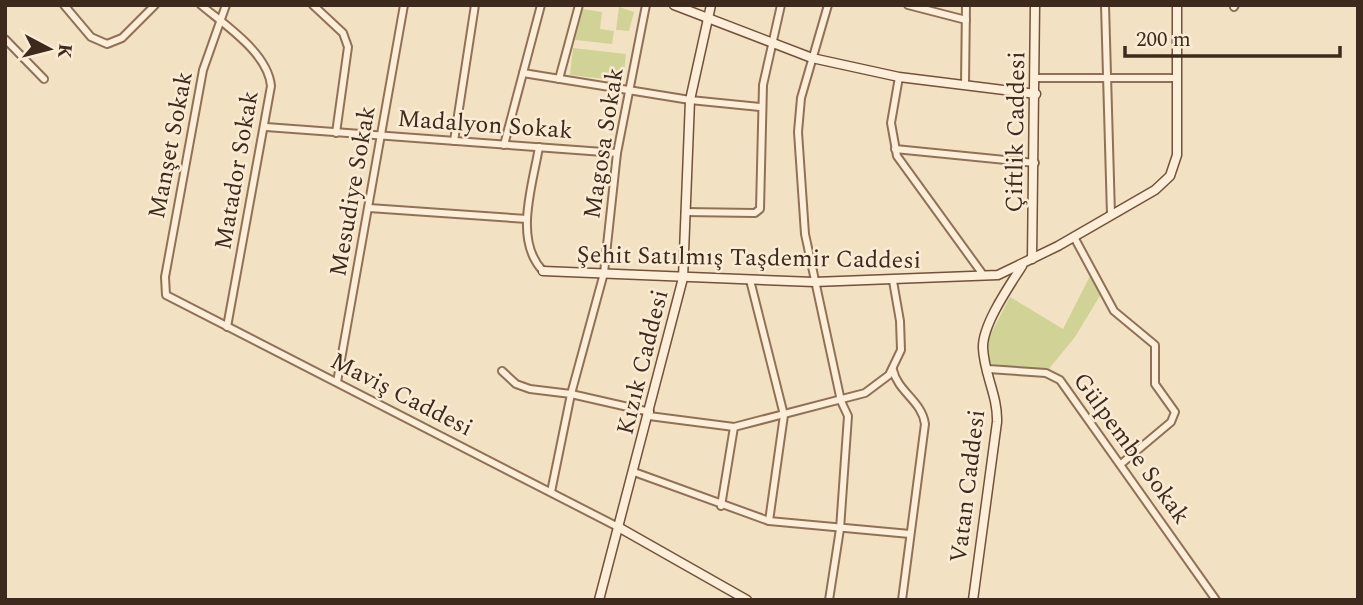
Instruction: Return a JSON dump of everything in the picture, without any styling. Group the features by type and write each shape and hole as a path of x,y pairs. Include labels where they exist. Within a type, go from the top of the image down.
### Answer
{"street":[{"path":"64,5 92,37 101,43 112,44 122,38 155,5"},
{"name":"Matador Sokak","path":"201,5 251,50 268,73 271,90 227,327"},
{"name":"Manşet Sokak","path":"166,295 164,277 203,70 226,5"},
{"path":"313,5 343,33 348,47 336,133"},
{"name":"Mesudiye Sokak","path":"337,382 404,5"},
{"path":"454,141 475,5"},
{"path":"504,145 541,5"},
{"path":"559,79 579,5"},
{"name":"Magosa Sokak","path":"551,492 571,394 604,272 617,153 646,5"},
{"path":"674,5 812,58 899,77 965,83 1036,94"},
{"name":"Kızık Caddesi","path":"599,600 650,414 683,278 690,100 711,5"},
{"path":"685,212 755,213 761,206 761,107 770,43 781,5"},
{"path":"828,5 801,98 798,132 805,234 841,401 848,416 840,529 829,600"},
{"path":"908,5 966,20"},
{"path":"965,83 966,5"},
{"name":"Çiftlik Caddesi","path":"1028,261 1035,163 1035,5"},
{"path":"1105,5 1111,215"},
{"path":"1036,78 1177,78 1177,5"},
{"path":"5,39 44,79"},
{"path":"523,74 690,100 761,107"},
{"path":"899,77 891,123 895,149 984,276"},
{"name":"Şehit Satılmış Taşdemir Caddesi","path":"543,271 814,282 893,281 984,276 1007,272 1163,184 1175,168 1177,78"},
{"name":"Madalyon Sokak","path":"266,127 617,153"},
{"path":"540,147 527,219 533,256 543,271"},
{"path":"895,149 1035,163"},
{"path":"369,208 527,219"},
{"path":"1073,237 1114,311 1155,345 1155,384 1175,412 1174,418 1121,464"},
{"name":"Vatan Caddesi","path":"973,600 997,422 997,404 983,351 986,334 1028,261"},
{"path":"750,281 784,415 769,521"},
{"path":"502,372 522,387 571,394 650,414 734,427 865,393 893,370 902,342 893,281"},
{"name":"Maviş Caddesi","path":"166,295 620,527"},
{"name":"Gülpembe Sokak","path":"988,369 1055,376 1121,464 1216,600"},
{"path":"893,370 897,383 922,412 925,425 902,600"},
{"path":"721,506 734,427"},
{"path":"634,472 721,506 769,521 910,534"},
{"path":"620,527 747,600"}],"green space":[{"path":"619,7 634,12 629,31 616,30"},
{"path":"583,9 602,12 600,29 614,31 612,44 575,40"},
{"path":"573,48 626,54 623,81 570,75"},
{"path":"1090,276 1101,294 1075,337 1048,370 1001,369 989,362 987,341 1010,297 1063,329"}]}
